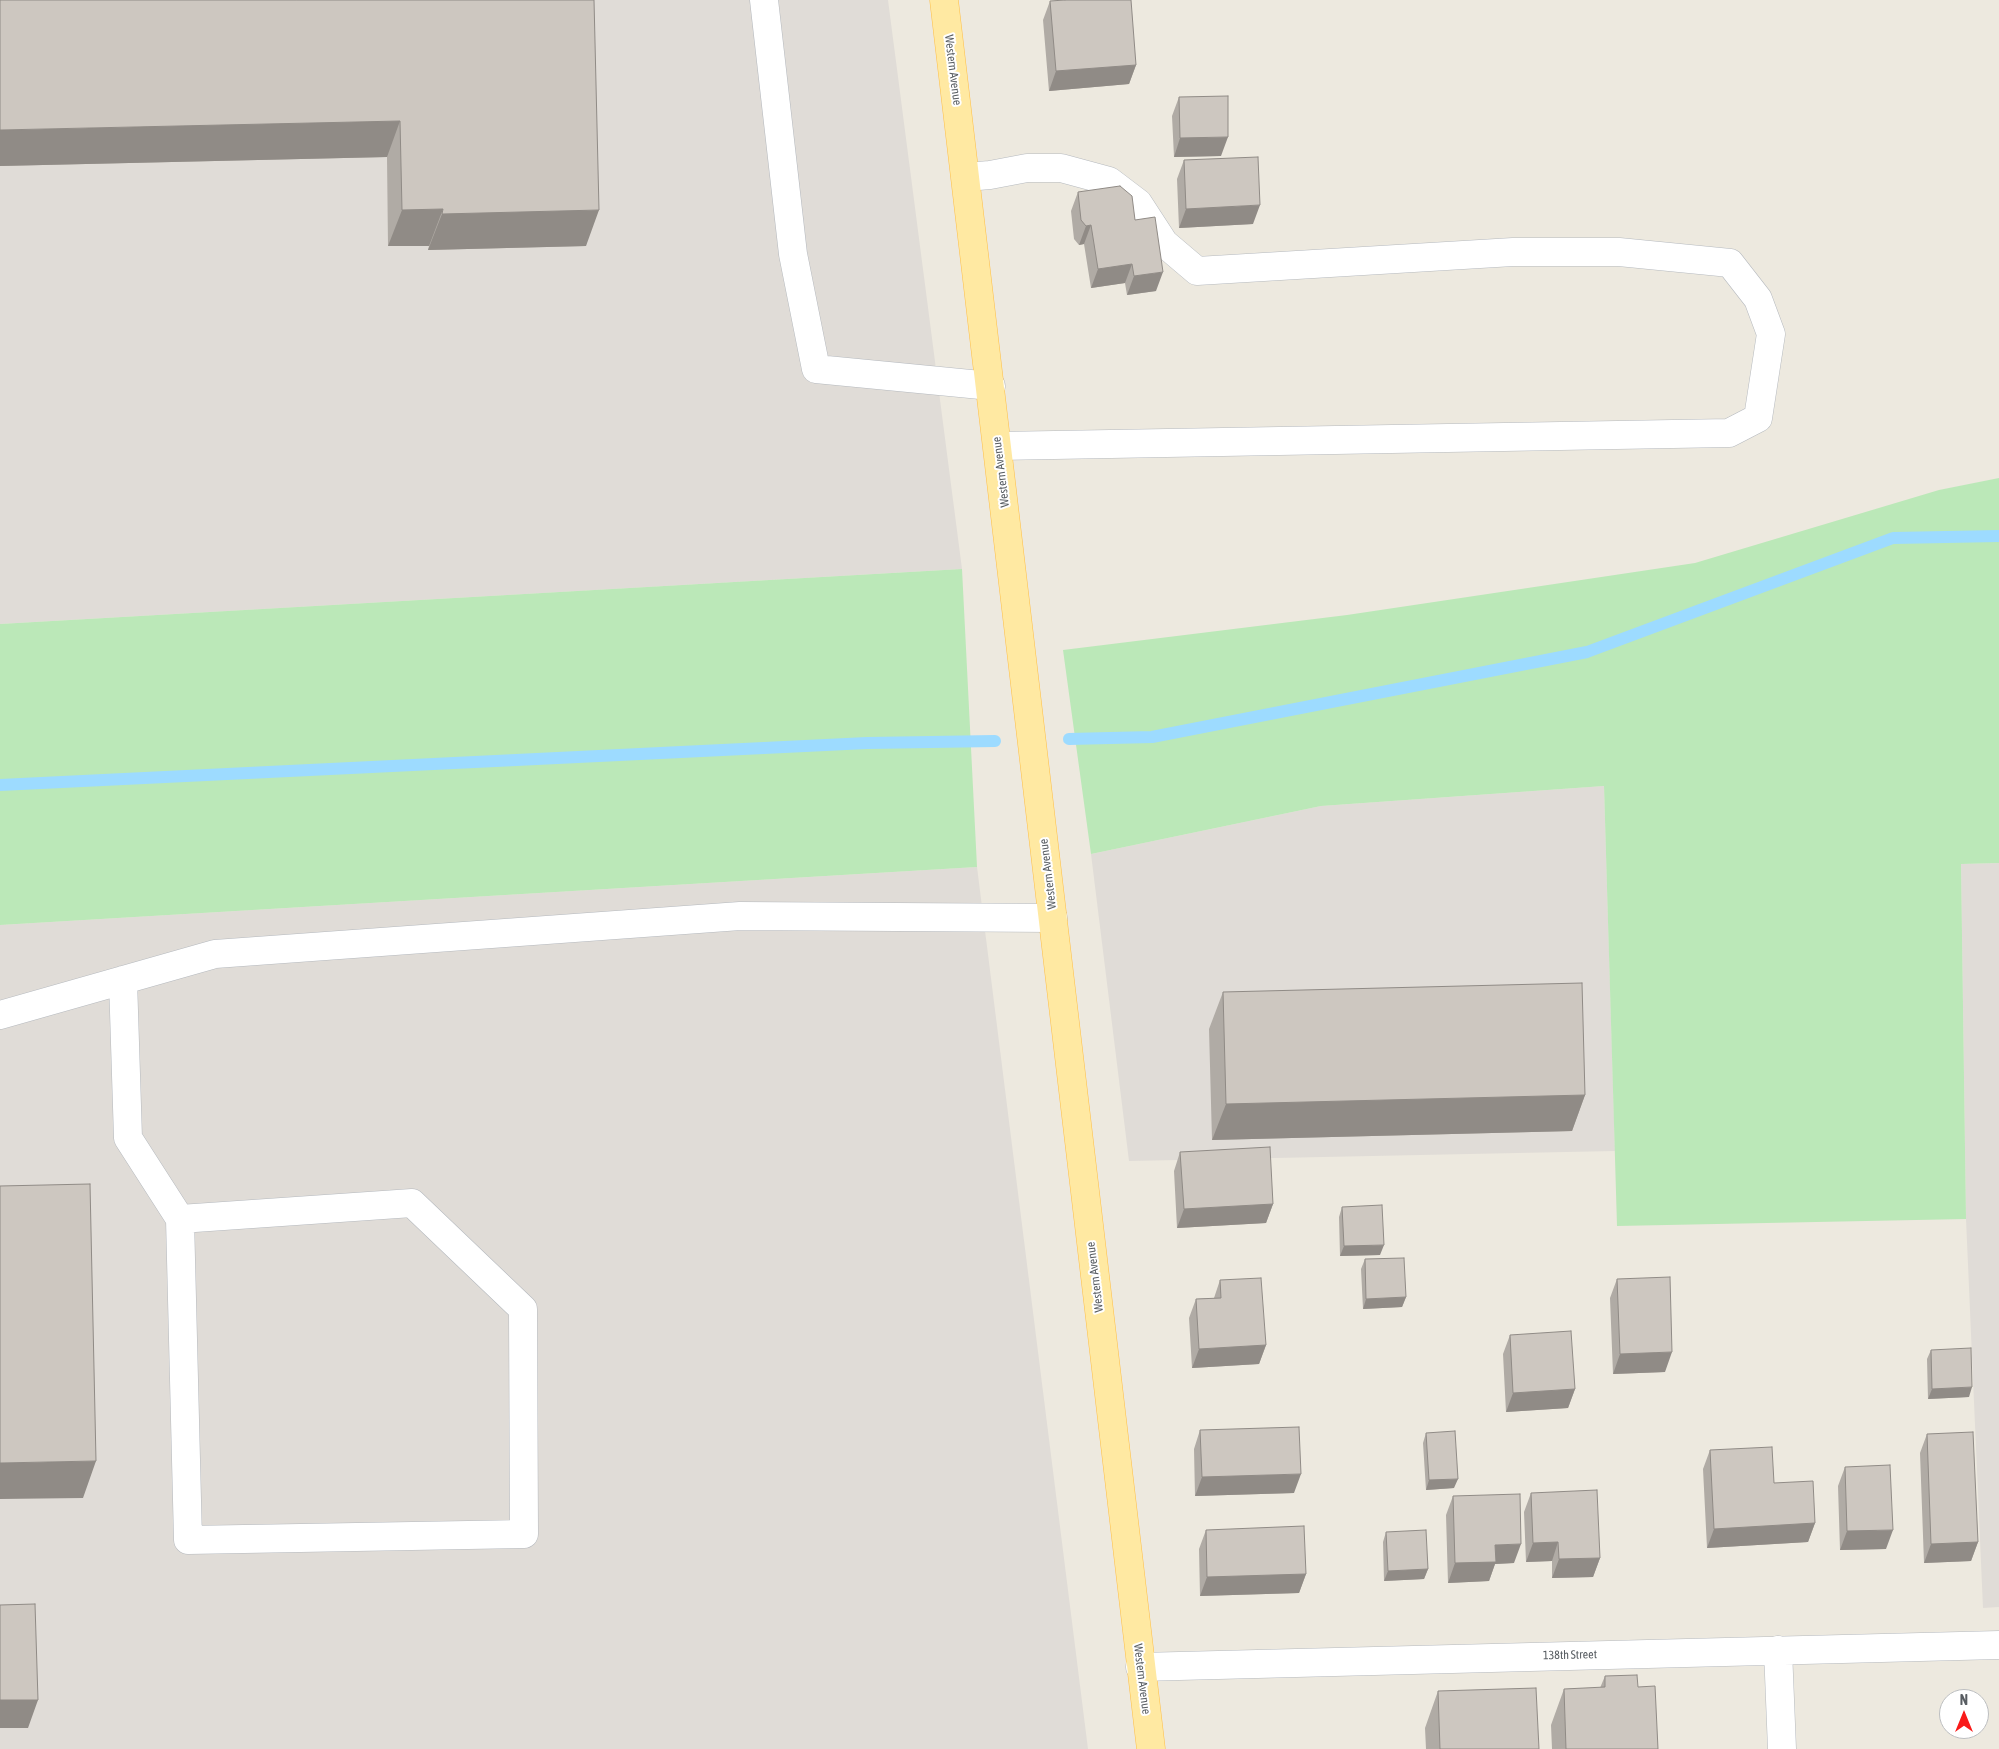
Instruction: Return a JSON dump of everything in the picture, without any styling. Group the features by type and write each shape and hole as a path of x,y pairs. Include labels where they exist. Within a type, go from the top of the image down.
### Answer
{"main road":[{"name":"Western Avenue","path":"944,0 1151,1749"}],"street":[{"path":"764,0 793,254 816,369 991,386"},
{"path":"966,177 990,175 1026,168 1061,168 1109,181 1138,202 1164,243 1197,271 1513,252 1619,252 1730,263 1758,299 1771,334 1758,418 1729,433 998,446"},
{"path":"0,1015 215,954 730,917 1053,918"},
{"path":"122,980 128,1138 180,1219 188,1540 524,1534 523,1309 412,1203 180,1219"},
{"name":"138th Street","path":"1140,1666 1999,1645"},
{"path":"1778,1650 1782,1749"}],"shaded area":[{"path":"0,0 888,0 962,569 0,624"},
{"path":"1604,786 1615,1151 1129,1161 1091,854 1321,806"},
{"path":"1999,863 1999,1607 1983,1608 1966,1219 1961,864"},
{"path":"977,867 1088,1749 0,1749 0,925"}],"green space":[{"path":"1999,478 1999,863 1961,864 1966,1219 1617,1226 1604,786 1321,806 1091,854 1063,650 1347,615 1695,563 1939,490"},
{"path":"962,569 977,867 0,925 0,624"}],"building":[{"path":"0,0 594,0 599,210 442,214 443,209 402,210 400,121 0,130"},
{"path":"1131,0 1136,65 1056,71 1050,1"},
{"path":"1228,96 1228,137 1180,138 1179,97"},
{"path":"1258,157 1260,205 1186,209 1184,160"},
{"path":"1120,186 1132,196 1135,220 1155,217 1163,272 1134,276 1132,264 1098,269 1091,225 1086,226 1081,220 1078,192"},
{"path":"1582,983 1585,1095 1226,1104 1223,992"},
{"path":"1270,1147 1273,1204 1184,1209 1180,1152"},
{"path":"90,1184 96,1461 0,1463 0,1186"},
{"path":"1382,1205 1384,1245 1344,1246 1342,1207"},
{"path":"1404,1258 1406,1297 1366,1299 1365,1259"},
{"path":"1670,1277 1672,1352 1620,1354 1617,1279"},
{"path":"1261,1278 1266,1345 1199,1349 1196,1299 1221,1298 1220,1280"},
{"path":"1571,1331 1575,1389 1513,1393 1510,1335"},
{"path":"1971,1348 1972,1387 1932,1389 1931,1350"},
{"path":"1299,1427 1301,1474 1202,1477 1200,1430"},
{"path":"1455,1431 1458,1479 1429,1480 1426,1433"},
{"path":"1973,1432 1978,1542 1931,1544 1927,1434"},
{"path":"1772,1447 1774,1483 1813,1481 1815,1523 1714,1529 1710,1450"},
{"path":"1890,1465 1893,1530 1847,1531 1845,1467"},
{"path":"1597,1490 1600,1558 1559,1559 1558,1542 1533,1543 1531,1493"},
{"path":"1520,1494 1521,1544 1495,1545 1496,1562 1455,1563 1453,1496"},
{"path":"1304,1526 1306,1574 1207,1577 1206,1530"},
{"path":"1426,1530 1428,1569 1388,1571 1386,1532"},
{"path":"35,1604 38,1700 0,1700 0,1605"},
{"path":"1637,1675 1638,1687 1655,1686 1658,1749 1566,1749 1564,1689 1605,1687 1605,1676"},
{"path":"1536,1688 1539,1749 1440,1749 1438,1691"}],"waterway":[{"path":"1069,739 1152,737 1587,652 1893,538 1999,536"},
{"path":"0,785 867,743 995,741"}]}
